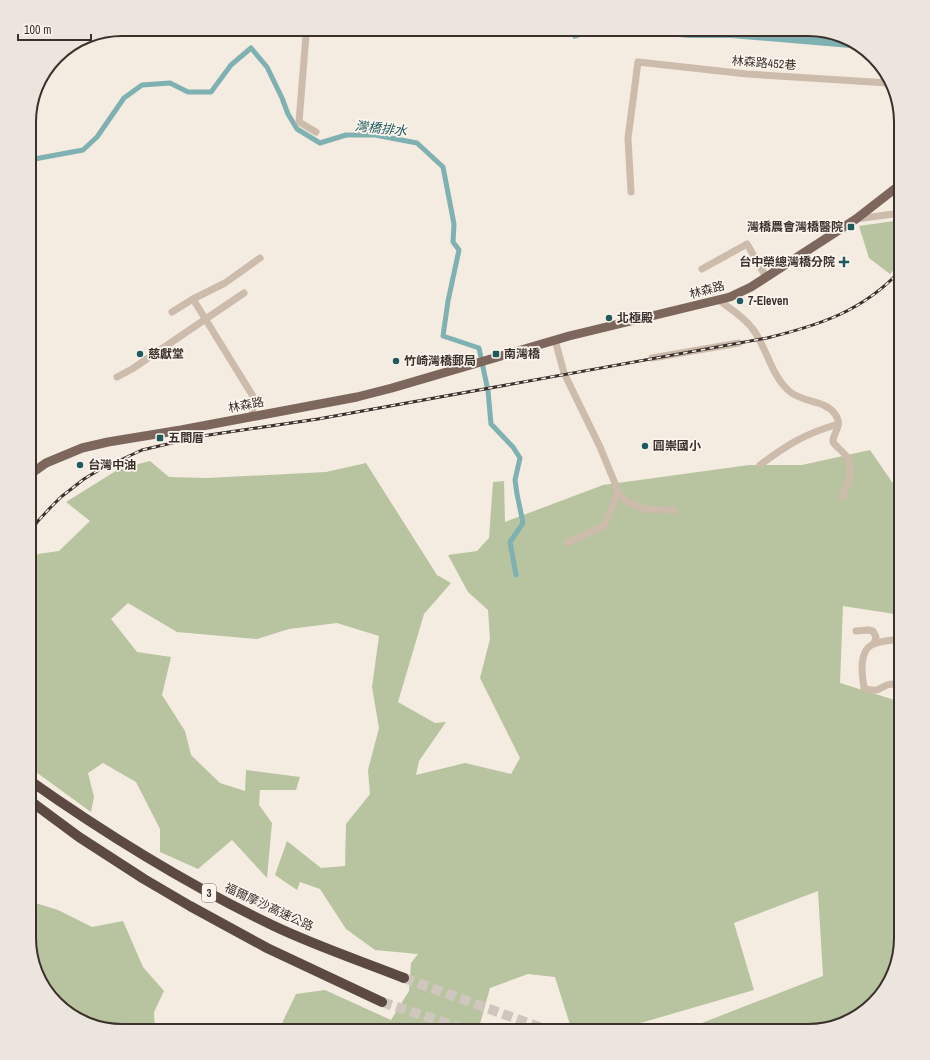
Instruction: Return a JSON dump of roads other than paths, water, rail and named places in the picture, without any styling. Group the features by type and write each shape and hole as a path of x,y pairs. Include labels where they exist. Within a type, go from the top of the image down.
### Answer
{"highway":[{"name":"福爾摩沙高速公路","path":"36,785 88,821 154,862 199,887 276,927 404,978"},
{"name":"3","path":"36,805 79,837 190,906 267,948 382,1002"}],"main road":[{"name":"林森路","path":"36,470 46,463 82,448 357,396 392,388 555,340 730,297 751,287 856,219 894,189"}],"street":[{"path":"306,36 299,122 316,132"},
{"name":"林森路452巷","path":"631,192 628,138 638,62 747,74 885,83"},
{"path":"856,219 894,214"},
{"path":"702,270 747,244 766,277"},
{"path":"172,312 193,299 225,283 260,258"},
{"path":"117,377 132,369 244,293"},
{"path":"193,299 254,398 252,416"},
{"path":"719,300 744,319 753,329 779,380 789,392 801,398 822,404 834,414 838,424 838,430 833,439 850,463 849,479 843,497"},
{"path":"555,340 564,373 600,447 619,493 627,502 645,509 675,510"},
{"path":"652,358 739,343"},
{"path":"760,465 796,439 817,430 838,424"},
{"path":"567,543 604,526 619,493"},
{"path":"856,631 873,631 876,637 874,644"},
{"path":"894,640 874,644 864,652 862,661 864,688 880,690 890,684 894,684"}],"water":[{"path":"571,36 583,36 574,39"},
{"path":"664,36 814,36 830,39 852,48 731,38 691,38"}],"waterway":[{"name":"灣橋排水","path":"36,159 83,150 97,137 124,98 142,85 170,83 188,92 211,92 231,65 251,48 267,67 288,114 297,129 320,143 346,135 375,135 417,143 443,167 454,224 453,242 459,250 448,301 443,336 479,348 488,391 491,424 513,447 520,458 515,480 523,523 510,542 516,575"}],"tunnel":[{"path":"404,978 531,1024"},
{"path":"382,1002 449,1024"}],"railway":[{"path":"36,524 61,497 84,479 99,470 142,450 202,436 318,419 767,338 805,328 840,314 871,296 894,277"}],"place":[{"name":"灣橋農會灣橋醫院","path":"851,227"},
{"name":"台中榮總灣橋分院","path":"844,262"},
{"name":"7-Eleven","path":"740,301"},
{"name":"北極殿","path":"609,318"},
{"name":"慈獻堂","path":"140,354"},
{"name":"南灣橋","path":"496,354"},
{"name":"竹崎灣橋郵局","path":"396,361"},
{"name":"五間厝","path":"160,438"},
{"name":"圓崇國小","path":"645,446"},
{"name":"台灣中油","path":"80,465"}]}
